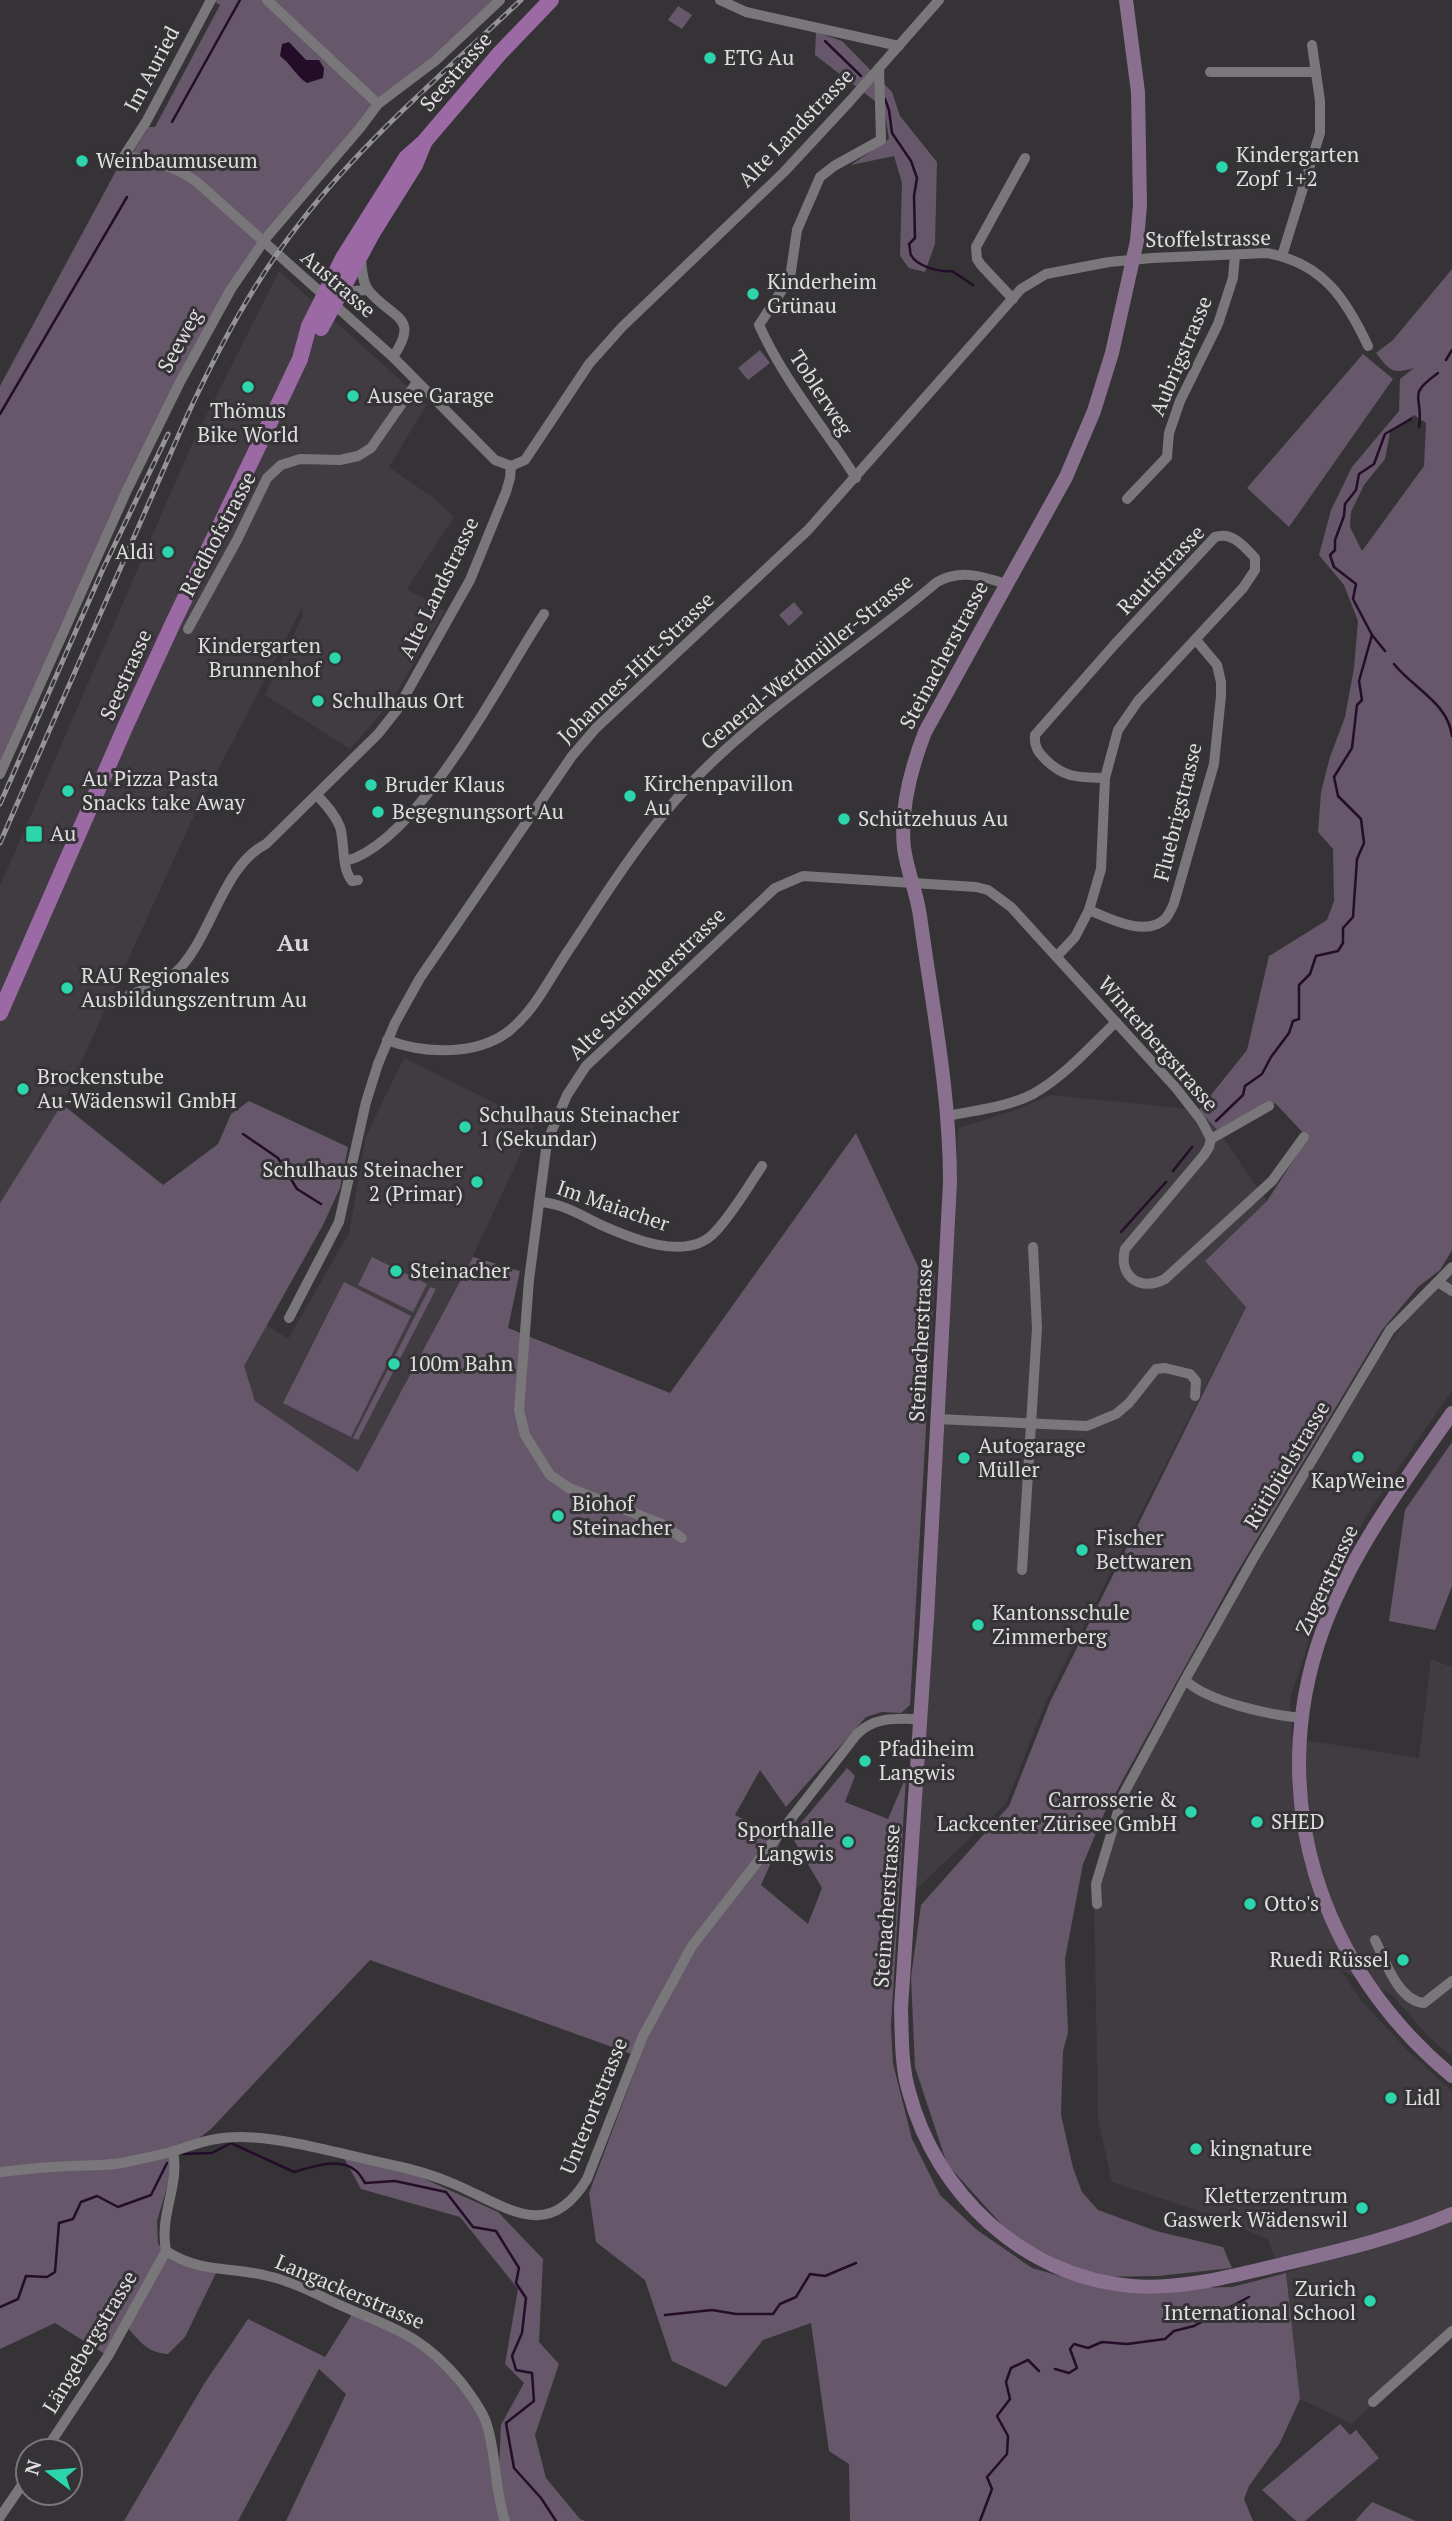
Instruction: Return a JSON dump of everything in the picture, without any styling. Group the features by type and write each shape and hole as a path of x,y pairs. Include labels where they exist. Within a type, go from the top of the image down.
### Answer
{"main road":[{"name":"Seestrasse","path":"300,359 309,326 349,247 406,158 424,142 500,53 551,0"},
{"name":"Seestrasse","path":"0,1013 173,623 300,359 415,165 424,142"}],"street":[{"name":"Im Auried","path":"124,156 146,122 211,0"},
{"path":"267,0 378,104"},
{"name":"Seeweg","path":"0,774 127,490 180,382 231,289 266,238 378,104 435,61 500,0"},
{"path":"720,0 746,12 899,46"},
{"name":"Alte Landstrasse","path":"130,995 159,984 181,967 242,866 256,849 266,844 377,734 414,683 470,580 506,492 510,466 525,460 589,364 622,327 783,172 939,0"},
{"name":"Steinacherstrasse","path":"1126,0 1135,60 1140,133 1140,205 1133,260 1112,354 1094,411 1066,477 932,717 918,750 909,782 904,831 907,863 920,918 948,1116 950,1222 901,2008 902,2054 908,2090 923,2135 943,2171 985,2220 1017,2244 1061,2268 1106,2282 1159,2287 1224,2277 1354,2248 1410,2232 1452,2214"},
{"path":"1282,256 1320,133 1320,101 1312,45"},
{"name":"Toblerweg","path":"856,478 767,344 759,325 790,278 797,230 820,177 834,166 881,140 879,68"},
{"path":"1210,72 1316,72"},
{"name":"Austrasse","path":"124,156 148,159 184,173 393,357 495,460 510,466"},
{"path":"1013,299 981,265 977,259 976,247 1025,158"},
{"path":"362,251 362,274 368,290 403,323 405,336 393,357"},
{"name":"Stoffelstrasse","path":"1133,260 1268,253 1282,256 1308,268 1335,289 1355,318 1368,346"},
{"name":"Aubrigstrasse","path":"1127,499 1167,457 1169,433 1180,401 1218,324 1233,278 1235,254"},
{"name":"Johannes-Hirt-Strasse","path":"289,1318 339,1222 366,1102 387,1040 420,978 572,756 596,728 761,569 808,530 1021,289 1045,274 1074,267 1133,260"},
{"path":"335,298 344,293 368,290"},
{"name":"Riedhofstrasse","path":"188,629 237,540 267,478 281,465 300,459 340,460 358,456 371,448 417,382"},
{"name":"Rautistrasse","path":"1227,536 1235,540 1255,558 1255,570 1243,588 1127,715 1112,747 1105,778 1072,777 1057,771 1036,749 1035,735 1215,537 1227,536"},
{"name":"General-Werdmüller-Strasse","path":"387,1040 412,1047 463,1049 487,1044 510,1030 534,1002 653,827 684,790 734,741 937,582 949,576 963,574 1006,584"},
{"path":"346,861 390,837 415,809 481,716 544,614"},
{"name":"Fluebrigstrasse","path":"1089,910 1140,927 1151,927 1167,917 1174,903 1214,764 1221,695 1217,665 1196,640"},
{"path":"1057,956 1075,937 1089,910 1101,869 1105,778"},
{"path":"317,795 339,824 347,876 352,881 358,880"},
{"name":"Alte Steinacherstrasse","path":"682,1538 662,1524 642,1515 569,1488 550,1475 525,1435 519,1410 519,1385 539,1202 547,1142 552,1126 567,1095 586,1066 775,888 803,876 912,883"},
{"name":"Winterbergstrasse","path":"912,883 951,884 988,890 1006,902 1178,1090 1201,1119 1211,1139 1209,1147 1125,1249 1124,1265 1129,1275 1139,1283 1151,1285 1165,1279 1272,1181 1304,1137"},
{"path":"948,1116 1008,1103 1034,1093 1050,1082 1116,1022"},
{"path":"1211,1139 1269,1106"},
{"name":"Im Maiacher","path":"539,1202 560,1205 606,1227 659,1246 693,1246 714,1234 762,1166"},
{"path":"1022,1570 1037,1328 1032,1247"},
{"name":"Rütibüelstrasse","path":"1097,1904 1096,1884 1123,1795 1185,1680 1253,1559 1390,1330 1452,1267"},
{"path":"1438,1282 1452,1292"},
{"path":"937,1419 1087,1426 1116,1414 1129,1403 1152,1372 1160,1368 1190,1374 1196,1381 1195,1396"},
{"name":"Zugerstrasse","path":"1452,1413 1367,1540 1323,1630 1313,1661 1302,1718 1299,1796 1306,1844 1323,1899 1344,1945 1367,1984 1401,2025 1452,2076"},
{"path":"1185,1680 1203,1693 1276,1715 1302,1718"},
{"name":"Unterortstrasse","path":"0,2172 119,2163 173,2151 209,2139 244,2137 433,2175 504,2208 522,2214 547,2216 565,2207 587,2179 643,2036 692,1946 857,1734 882,1719 920,1720"},
{"path":"1375,1940 1399,1985 1417,2003 1424,2003 1452,1981"},
{"path":"166,2251 163,2234 165,2216 176,2175 173,2151"},
{"name":"Längebergstrasse","path":"54,2437 108,2356 166,2251"},
{"name":"Langackerstrasse","path":"166,2251 198,2267 256,2273 283,2280 421,2341 445,2363 471,2394 485,2420 492,2444 498,2500 505,2521"},
{"path":"1373,2402 1452,2331"},
{"path":"0,2518 14,2497"}],"shaded area":[{"path":"212,0 500,0 391,93 266,238 180,382 0,774 0,386 124,156 130,157 149,127 155,127 220,5"},
{"path":"678,6 692,15 682,29 668,20"},
{"path":"816,32 842,41 892,92 900,116 937,162 935,244 925,272 909,268 900,256 902,183 894,156 851,165 889,139 884,108 815,55"},
{"path":"289,42 306,60 319,60 324,68 323,78 307,83 280,56 282,44"},
{"path":"1452,269 1452,1250 1440,1270 1418,1287 1382,1330 1236,1574 1104,1814 1083,1864 1065,1959 1068,2033 1063,2051 1061,2115 1073,2168 1082,2192 1098,2210 1156,2231 1223,2247 1232,2268 1158,2276 1093,2277 1014,2238 947,2164 915,2067 911,1977 921,1905 1009,1806 1050,1702 1246,1307 1205,1261 1267,1201 1308,1138 1275,1103 1218,1131 1199,1110 1247,1050 1269,956 1327,920 1334,901 1333,849 1318,832 1321,792 1345,717 1354,668 1358,621 1344,585 1319,555 1331,510 1352,467 1399,411 1400,379 1414,368 1392,370 1376,353 1393,340","holes":["1414,415 1426,423 1424,466 1362,551 1350,527 1351,512 1364,485 1385,459 1390,432"]},
{"path":"279,271 427,404 389,467 436,500 454,517 407,589 445,611 390,703 350,749 265,695 302,617 303,606 192,820 62,1104 0,1203 0,886 192,444"},
{"path":"760,350 770,363 748,380 738,368"},
{"path":"1363,354 1393,379 1289,527 1247,488"},
{"path":"794,602 803,613 789,626 779,615"},
{"name":"Steinacher","path":"404,1058 535,1123 473,1256 358,1473 255,1401 243,1366 267,1325 288,1339 349,1233 366,1136"},
{"path":"1051,1095 1199,1110 1218,1131 1267,1201 1205,1261 1246,1306 1046,1701 1006,1804 912,1893 943,1444 958,1128 1016,1110"},
{"path":"249,1101 348,1147 340,1188 323,1225 244,1366 255,1401 358,1472 473,1257 520,1271 508,1328 670,1393 856,1133 920,1271 935,1272 910,1705 901,1713 882,1712 866,1717 786,1807 760,1770 735,1815 782,1838 761,1885 808,1924 822,1888 791,1835 847,1768 855,1776 845,1802 888,1819 906,1777 891,2025 893,2064 912,2139 940,2195 977,2230 1032,2268 1091,2285 1158,2289 1232,2287 1286,2273 1300,2399 1280,2443 1249,2486 1244,2499 1253,2521 850,2521 849,2464 829,2451 811,2323 763,2340 726,2387 672,2361 645,2280 596,2242 589,2193 640,2057 370,1960 211,2129 170,2160 173,2167 157,2221 158,2244 166,2251 218,2269 185,2337 168,2354 161,2353 144,2345 126,2326 108,2356 55,2323 0,2349 0,1203 62,1104 163,1185 218,1144 231,1114"},
{"path":"372,1257 427,1284 413,1312 358,1285"},
{"path":"1452,1274 1452,1390 1372,1507 1346,1553 1320,1607 1290,1699 1292,1738 1419,1758 1431,1659 1452,1667 1452,2057 1429,2037 1392,1995 1341,1970 1359,1998 1407,2050 1452,2091 1452,2213 1387,2235 1275,2259 1268,2239 1198,2211 1112,2182 1098,2119 1094,1898 1123,1802 1184,1686 1385,1348 1414,1310"},
{"path":"344,1282 411,1316 351,1437 283,1403"},
{"name":"100m Bahn","path":"430,1287 436,1289 358,1440 353,1438"},
{"path":"1452,1442 1452,1586 1435,1630 1389,1621 1405,1510"},
{"path":"344,2158 407,2171 498,2212 543,2259 539,2342 559,2364 535,2435 546,2478 580,2519 585,2521 286,2521 346,2394 319,2369 238,2521 124,2521 204,2384 248,2319 325,2357 354,2311 401,2330 445,2363 485,2420 498,2493 501,2425 524,2383 505,2364 518,2289 460,2217 361,2189"},
{"name":"Zurich International School","path":"1452,2215 1452,2329 1352,2424 1300,2399 1286,2273"},
{"path":"1340,2424 1350,2435 1356,2430 1379,2458 1305,2521 1296,2521 1262,2490"},
{"path":"1372,2502 1416,2521 1355,2521"}],"waterway":[{"path":"172,122 240,0"},
{"path":"825,41 861,76"},
{"path":"885,99 892,133 911,161 917,178 914,196 915,238 909,244 911,254 923,266 952,271 973,285"},
{"path":"0,414 127,197"},
{"path":"1446,360 1452,350"},
{"path":"1419,427 1419,392 1438,373"},
{"path":"1385,651 1372,635 1353,599 1356,584 1334,567 1330,555 1335,550 1335,540 1344,516 1345,504 1356,490 1359,474 1374,464 1385,434 1411,419"},
{"path":"1216,1121 1243,1095 1245,1086 1262,1074 1289,1033 1293,1021 1299,1019 1299,985 1310,974 1316,956 1338,951 1343,943 1343,928 1353,917 1357,859 1364,843 1361,819 1338,796 1334,777 1352,748 1357,705 1362,700 1359,681 1372,635"},
{"path":"1394,664 1437,705 1449,724 1452,736"},
{"path":"243,1134 278,1158 297,1189 321,1204"},
{"path":"1173,1171 1192,1147"},
{"path":"1121,1232 1166,1182"},
{"path":"182,2154 212,2153 231,2143 294,2172 325,2164 341,2164 356,2171 365,2183 395,2181 446,2192 473,2227 496,2231 519,2268 516,2283 526,2298 522,2333 512,2356 516,2370 532,2373 534,2401 506,2423 514,2468 541,2498 556,2521"},
{"path":"0,2307 18,2299 26,2276 47,2277 55,2272 59,2223 73,2219 81,2202 97,2196 118,2207 151,2195 167,2163"},
{"path":"665,2315 712,2310 736,2314 773,2314 780,2304 796,2297 810,2274 825,2276 856,2263"},
{"path":"1055,2369 1069,2373 1077,2368 1070,2349 1074,2344 1088,2348 1102,2342 1127,2344 1165,2339 1174,2331 1194,2326 1249,2297"},
{"path":"980,2521 992,2489 987,2477 1007,2454 1008,2436 997,2416 1010,2399 1006,2382 1011,2368 1028,2360 1039,2371"}],"railway":[{"path":"0,843 187,416 225,339 269,265 303,219 353,160 521,0"},
{"path":"0,804 103,569 168,434"}],"place":[{"name":"ETG Au","path":"710,58"},
{"name":"Weinbaumuseum","path":"82,161"},
{"name":"Kindergarten Zopf 1+2","path":"1222,167"},
{"name":"Kinderheim Grünau","path":"753,294"},
{"name":"Thömus Bike World","path":"248,387"},
{"name":"Ausee Garage","path":"353,396"},
{"name":"Aldi","path":"168,552"},
{"name":"Kindergarten Brunnenhof","path":"335,658"},
{"name":"Schulhaus Ort","path":"318,701"},
{"name":"Bruder Klaus","path":"371,785"},
{"name":"Au Pizza Pasta Snacks take Away","path":"68,791"},
{"name":"Kirchenpavillon Au","path":"630,796"},
{"name":"Begegnungsort Au","path":"378,812"},
{"name":"Schützehuus Au","path":"844,819"},
{"name":"Au","path":"34,834"},
{"name":"RAU Regionales Ausbildungszentrum Au","path":"67,988"},
{"name":"Brockenstube Au-Wädenswil GmbH","path":"23,1089"},
{"name":"Schulhaus Steinacher 1 (Sekundar)","path":"465,1127"},
{"name":"Schulhaus Steinacher 2 (Primar)","path":"477,1182"},
{"name":"Steinacher","path":"396,1271"},
{"name":"100m Bahn","path":"394,1364"},
{"name":"KapWeine","path":"1358,1457"},
{"name":"Autogarage Müller","path":"964,1458"},
{"name":"Biohof Steinacher","path":"558,1516"},
{"name":"Fischer Bettwaren","path":"1082,1550"},
{"name":"Kantonsschule Zimmerberg","path":"978,1625"},
{"name":"Pfadiheim Langwis","path":"865,1761"},
{"name":"Carrosserie & Lackcenter Zürisee GmbH","path":"1191,1812"},
{"name":"SHED","path":"1257,1822"},
{"name":"Sporthalle Langwis","path":"848,1842"},
{"name":"Otto's","path":"1250,1904"},
{"name":"Ruedi Rüssel","path":"1403,1960"},
{"name":"Lidl","path":"1391,2098"},
{"name":"kingnature","path":"1196,2149"},
{"name":"Kletterzentrum Gaswerk Wädenswil","path":"1362,2208"},
{"name":"Zurich International School","path":"1370,2301"}],"district":[{"name":"Au","path":"293,943"}]}
